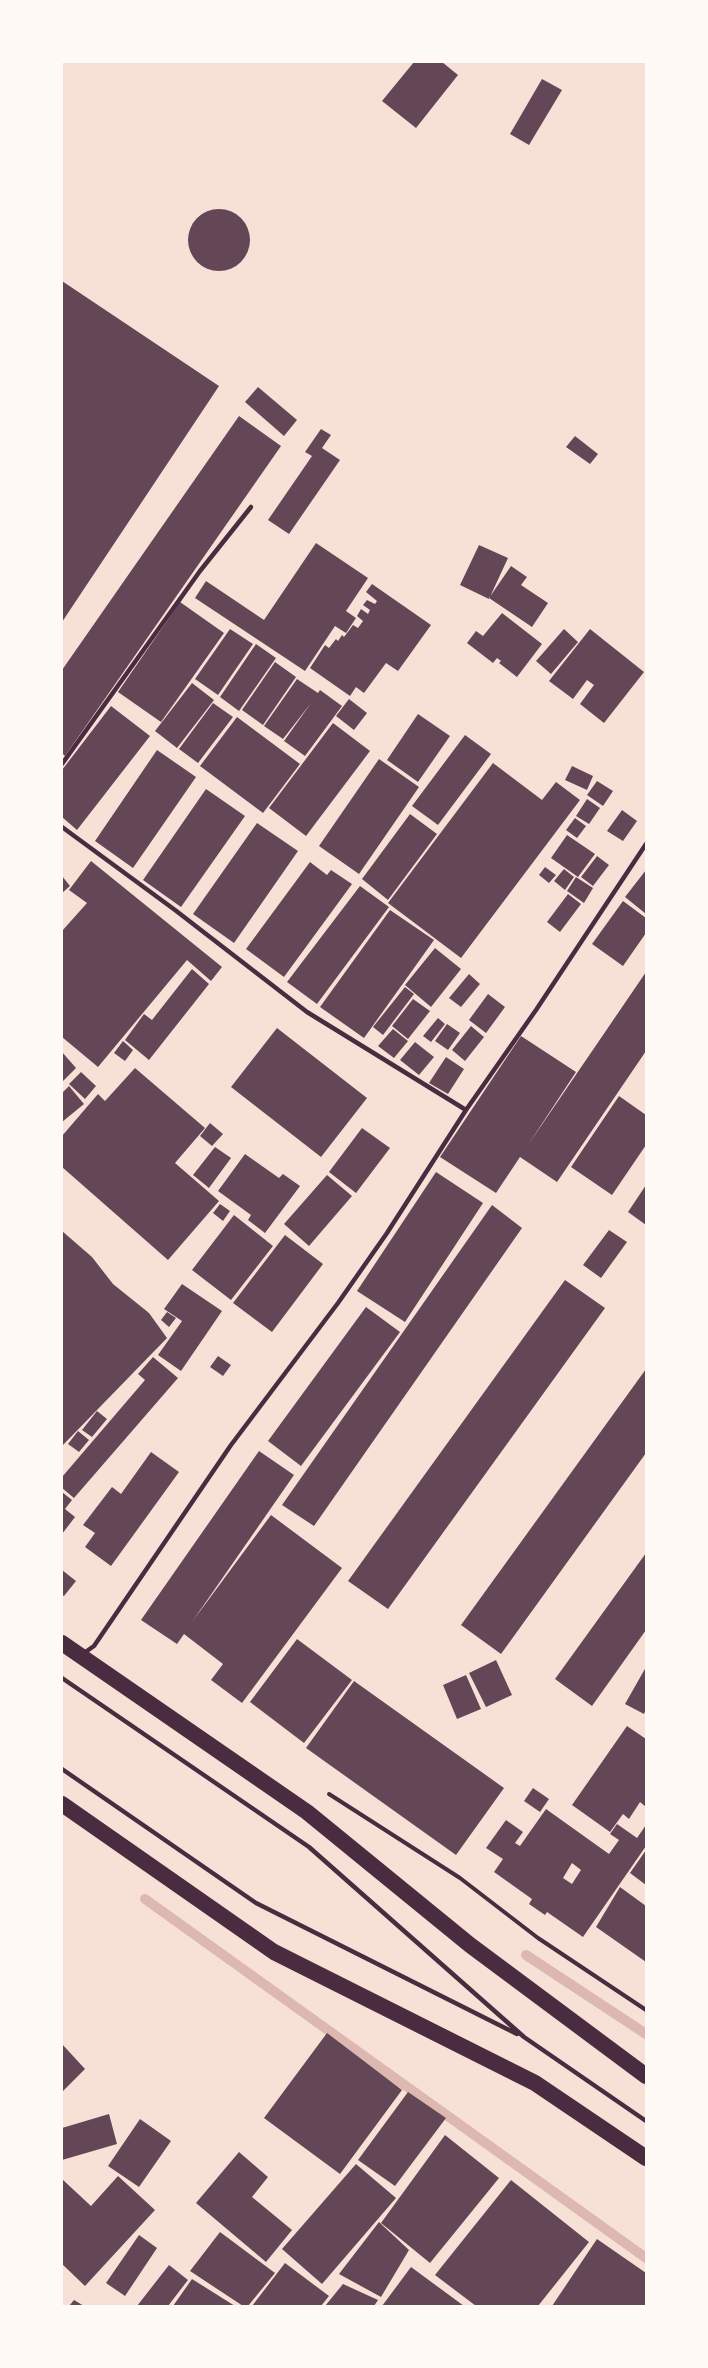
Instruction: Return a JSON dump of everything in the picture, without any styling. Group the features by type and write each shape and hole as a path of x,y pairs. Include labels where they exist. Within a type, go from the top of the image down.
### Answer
{"highway":[{"path":"62,1644 307,1812 470,1945 646,2076"},
{"path":"62,1804 274,1952 534,2083 646,2158"}],"lane":[{"path":"62,764 200,571 251,507"},
{"path":"62,827 175,910 307,1012 466,1110"},
{"path":"80,1657 94,1646 231,1445 338,1303 387,1233 466,1110 536,1010 646,844"},
{"path":"62,1678 309,1847 524,2037 646,2121"},
{"path":"62,1769 256,1903 524,2037"}],"building":[{"path":"414,62 442,62 458,75 416,128 382,101"},
{"path":"542,79 562,90 529,145 510,134"},
{"path":"219,209 236,214 241,218 245,223 250,240 245,257 241,262 236,266 219,271 202,266 197,262 193,257 188,240 193,223 197,218 202,214"},
{"path":"62,281 219,386 62,622"},
{"path":"258,387 297,420 284,436 245,402"},
{"path":"239,416 281,446 65,756 62,753 62,670"},
{"path":"321,429 331,435 322,448 340,460 289,534 268,520 312,456 305,452"},
{"path":"575,436 598,454 590,464 566,447"},
{"path":"316,543 368,578 346,611 356,618 346,633 335,626 305,671 195,598 206,581 264,620"},
{"path":"479,545 508,558 489,599 460,585"},
{"path":"511,566 527,577 521,585 548,603 532,627 489,598"},
{"path":"372,584 431,625 398,671 386,663 364,693 356,687 350,696 310,668 325,645 329,648 336,639 338,641 342,635 344,637 353,625 358,628 363,621 357,616 361,609 368,614 370,610 363,605 367,600 375,604 377,601 366,592"},
{"path":"180,602 224,633 161,722 118,692"},
{"path":"502,613 542,644 517,677 499,663 501,661 497,658 493,663 467,643 476,631 483,636"},
{"path":"230,629 253,644 218,695 195,679"},
{"path":"564,629 578,642 551,674 536,661"},
{"path":"590,629 644,672 604,723 580,704 594,685 587,680 573,699 549,681"},
{"path":"256,644 276,658 239,711 220,697"},
{"path":"275,662 296,677 263,725 242,710"},
{"path":"297,679 318,693 320,690 342,706 305,756 284,741 311,703 283,739 264,726"},
{"path":"192,683 214,700 177,748 155,731"},
{"path":"349,699 367,713 354,730 336,716"},
{"path":"213,703 233,717 198,763 179,749"},
{"path":"111,706 150,736 77,830 62,817 62,770"},
{"path":"418,714 450,736 418,782 387,760"},
{"path":"237,717 300,764 263,813 200,766"},
{"path":"333,723 370,751 306,836 269,808"},
{"path":"465,735 491,754 438,825 412,806"},
{"path":"157,750 196,777 133,868 95,841"},
{"path":"379,759 419,787 359,874 319,846"},
{"path":"493,763 542,800 556,782 580,800 461,958 388,903"},
{"path":"572,766 593,776 587,790 565,780"},
{"path":"597,781 613,791 603,806 587,795"},
{"path":"206,789 245,816 181,907 143,880"},
{"path":"587,799 600,808 589,824 576,816"},
{"path":"622,810 637,821 623,841 607,831"},
{"path":"410,814 437,834 388,900 362,879"},
{"path":"575,818 586,826 577,838 566,830"},
{"path":"257,823 298,851 234,943 193,914"},
{"path":"567,835 595,854 578,877 551,858"},
{"path":"597,856 609,865 593,886 581,877"},
{"path":"91,861 222,967 211,981 187,960 98,1067 62,1037 62,931 87,903 69,890"},
{"path":"310,862 327,875 331,870 352,884 284,977 246,949"},
{"path":"545,867 556,875 549,883 539,875"},
{"path":"564,869 574,877 565,890 554,881"},
{"path":"646,870 646,914 625,897"},
{"path":"62,876 70,886 62,893"},
{"path":"576,877 593,888 584,903 567,891"},
{"path":"360,886 389,907 317,1004 287,982"},
{"path":"568,894 581,904 560,932 547,922"},
{"path":"623,901 646,918 646,933 623,966 592,944"},
{"path":"390,910 434,940 364,1038 320,1007"},
{"path":"435,948 461,969 431,1007 405,985"},
{"path":"192,969 209,984 149,1060 125,1040 144,1014 152,1020"},
{"path":"646,972 646,1051 557,1182 520,1157 496,1193 440,1157 521,1036 576,1072 528,1145"},
{"path":"469,974 480,984 461,1007 449,998"},
{"path":"405,987 414,994 383,1035 373,1027"},
{"path":"488,994 505,1007 486,1033 469,1020"},
{"path":"413,999 430,1011 408,1039 392,1026"},
{"path":"438,1018 445,1024 431,1042 423,1036"},
{"path":"447,1024 460,1033 448,1050 435,1041"},
{"path":"471,1026 484,1037 465,1061 452,1050"},
{"path":"277,1028 367,1098 321,1157 231,1087"},
{"path":"393,1029 408,1041 394,1058 378,1046"},
{"path":"123,1041 133,1050 125,1061 114,1053"},
{"path":"415,1042 434,1057 419,1075 400,1060"},
{"path":"62,1052 76,1068 62,1082"},
{"path":"446,1057 464,1069 448,1094 429,1083"},
{"path":"135,1068 205,1128 175,1163 219,1201 168,1260 62,1167 62,1136 98,1094 105,1101"},
{"path":"81,1072 96,1086 85,1099 69,1084"},
{"path":"69,1086 84,1104 62,1122 62,1093"},
{"path":"619,1096 646,1115 646,1145 612,1195 571,1167"},
{"path":"210,1123 223,1134 212,1146 200,1136"},
{"path":"362,1128 390,1148 356,1193 329,1172"},
{"path":"215,1147 231,1158 209,1188 193,1175"},
{"path":"245,1154 279,1178 283,1174 300,1186 265,1233 248,1220 251,1215 218,1191"},
{"path":"436,1172 483,1203 405,1322 357,1291"},
{"path":"327,1175 352,1196 309,1246 284,1224"},
{"path":"646,1185 646,1225 628,1212"},
{"path":"220,1204 230,1211 223,1221 213,1213"},
{"path":"492,1205 522,1228 314,1526 282,1505"},
{"path":"234,1215 273,1246 231,1300 192,1270"},
{"path":"609,1230 627,1242 601,1278 583,1265"},
{"path":"62,1231 92,1257 113,1284 149,1313 167,1338 62,1446"},
{"path":"285,1235 323,1264 272,1332 233,1303"},
{"path":"565,1280 605,1308 388,1609 348,1581"},
{"path":"182,1284 222,1311 181,1371 158,1355 182,1321 164,1309"},
{"path":"366,1307 400,1332 301,1466 268,1441"},
{"path":"167,1312 176,1318 169,1327 161,1320"},
{"path":"218,1356 231,1365 223,1376 210,1367"},
{"path":"153,1357 178,1378 74,1498 62,1488 62,1477 145,1380 138,1374"},
{"path":"646,1369 646,1453 501,1654 461,1625"},
{"path":"97,1411 107,1419 92,1437 82,1430"},
{"path":"78,1431 89,1440 79,1452 68,1444"},
{"path":"259,1451 294,1475 192,1622 271,1515 342,1568 242,1703 211,1680 223,1664 184,1634 177,1644 141,1620"},
{"path":"151,1452 179,1472 111,1566 85,1547 95,1533 83,1525 112,1487 121,1494"},
{"path":"62,1492 72,1500 65,1509 75,1517 62,1534"},
{"path":"646,1553 646,1630 592,1706 555,1679"},
{"path":"62,1570 76,1581 64,1596 62,1595"},
{"path":"297,1639 352,1680 304,1743 250,1702"},
{"path":"496,1660 512,1695 486,1707 469,1673"},
{"path":"646,1667 646,1709 644,1714 625,1704"},
{"path":"466,1675 481,1709 457,1719 443,1685"},
{"path":"354,1681 504,1788 456,1855 306,1748"},
{"path":"627,1726 646,1739 646,1807 640,1802 629,1819 623,1814 610,1832 572,1805"},
{"path":"533,1788 549,1799 540,1812 524,1801"},
{"path":"546,1809 609,1854 619,1840 610,1834 617,1824 637,1838 646,1825 646,1846 583,1937 547,1912 545,1915 529,1904 532,1899 494,1872 503,1859 486,1848 506,1820 523,1832 515,1843 520,1846","holes":["572,1863 581,1870 572,1884 563,1878"]},
{"path":"646,1850 646,1885 630,1873"},
{"path":"620,1887 646,1906 646,1962 596,1927"},
{"path":"327,2033 402,2090 340,2174 264,2118"},
{"path":"62,2044 85,2069 62,2092"},
{"path":"408,2092 446,2118 395,2186 358,2160"},
{"path":"109,2114 117,2144 62,2160 62,2128"},
{"path":"140,2119 171,2141 139,2187 108,2166"},
{"path":"445,2135 499,2178 430,2263 381,2223"},
{"path":"239,2152 268,2177 252,2197 292,2230 266,2262 196,2203"},
{"path":"356,2164 396,2198 322,2284 282,2249"},
{"path":"118,2176 155,2210 85,2286 62,2264 62,2179 91,2206"},
{"path":"511,2180 589,2242 538,2306 476,2306 435,2275"},
{"path":"379,2222 409,2250 381,2297 339,2274"},
{"path":"220,2232 275,2273 248,2306 243,2306 190,2271"},
{"path":"139,2235 157,2248 125,2296 106,2283"},
{"path":"597,2239 646,2273 646,2306 552,2306"},
{"path":"285,2263 329,2296 321,2306 252,2306"},
{"path":"169,2265 188,2280 168,2306 137,2306"},
{"path":"411,2267 464,2306 382,2306"},
{"path":"192,2279 235,2306 173,2306"},
{"path":"343,2284 378,2300 374,2306 325,2306"},
{"path":"74,2300 84,2306 69,2306"}],"waterway":[{"path":"145,1899 646,2258"},
{"path":"526,1955 646,2034"}]}
